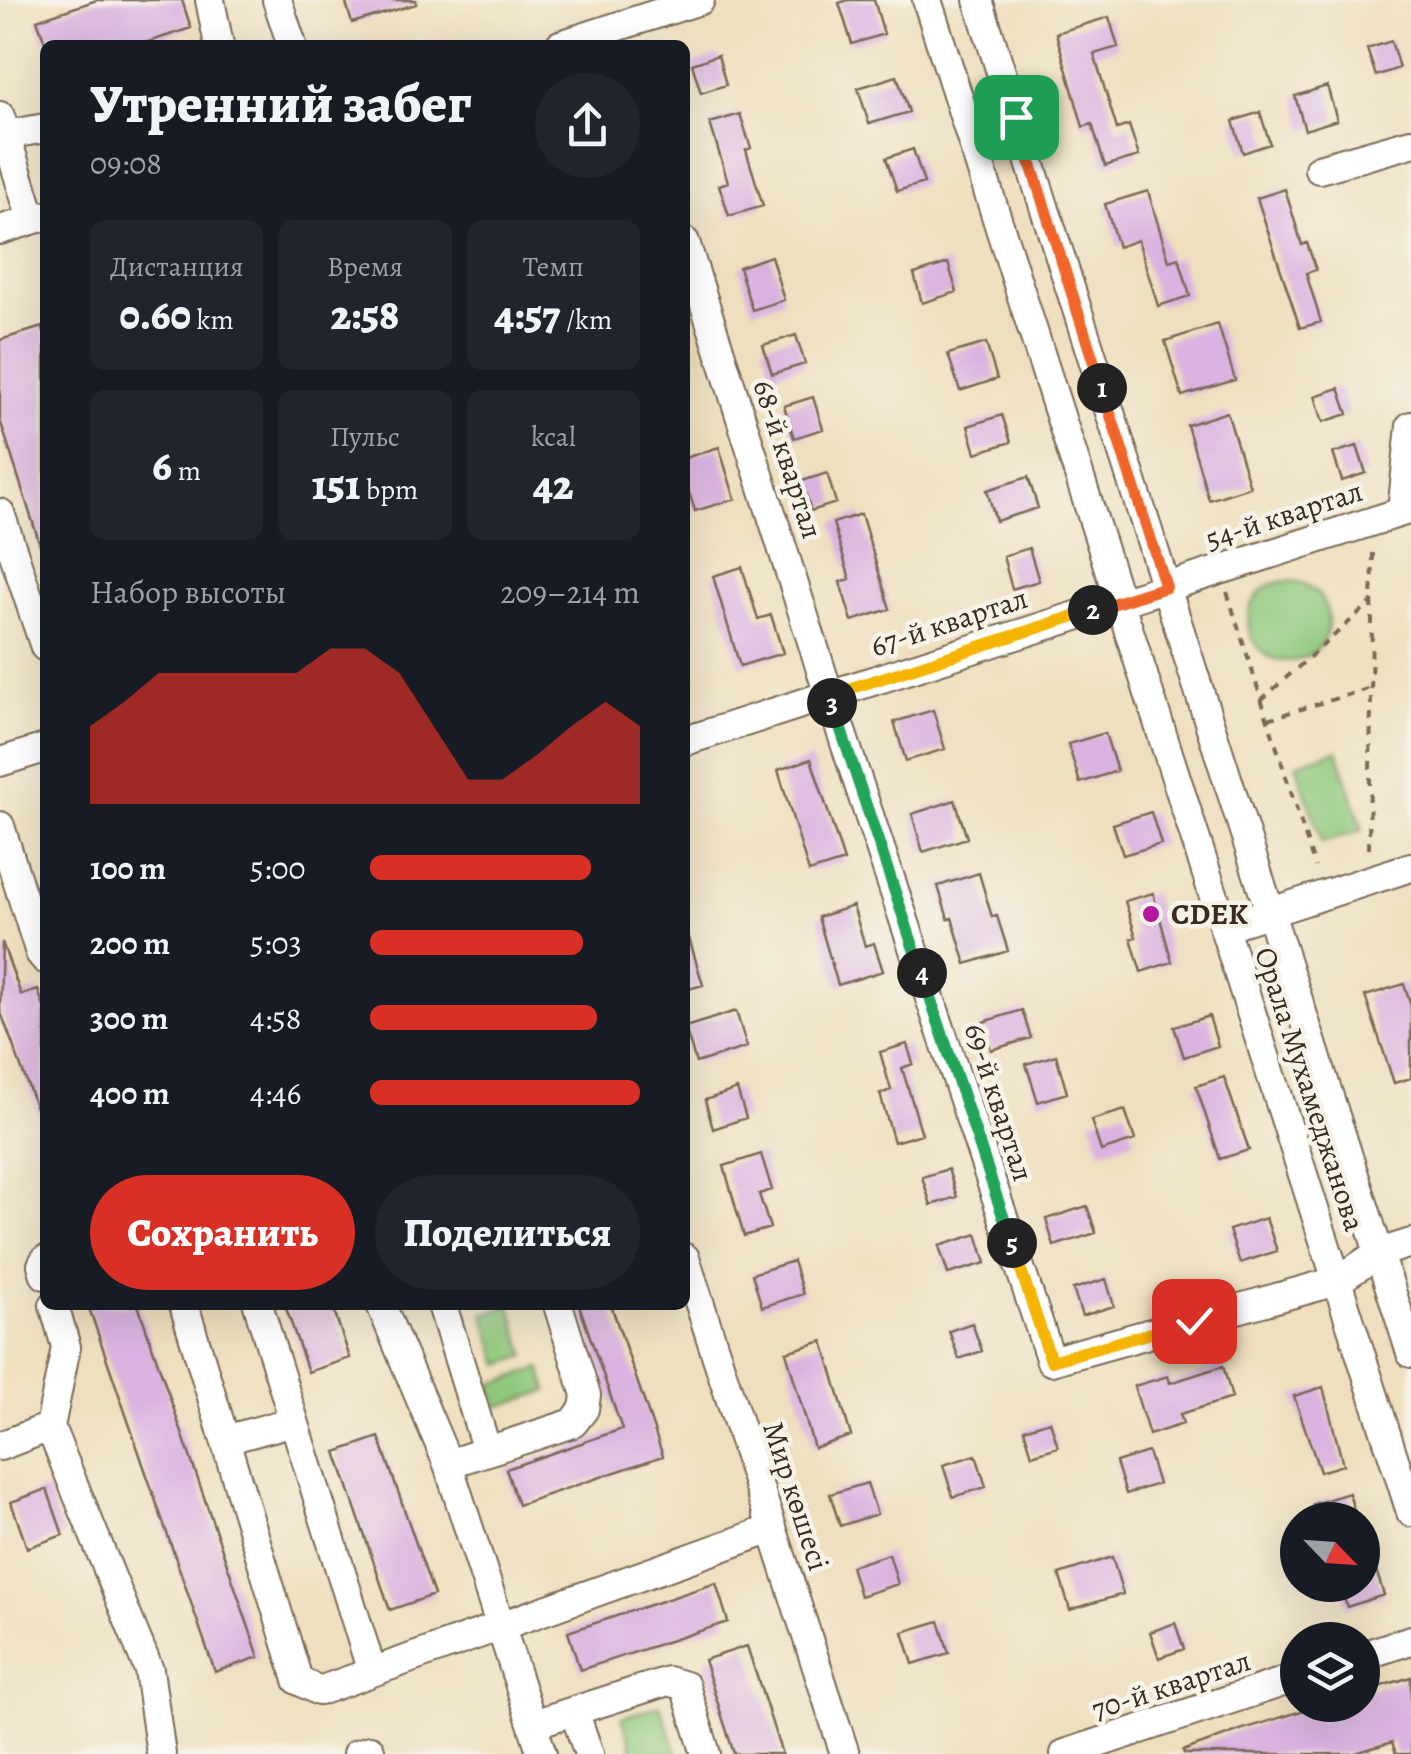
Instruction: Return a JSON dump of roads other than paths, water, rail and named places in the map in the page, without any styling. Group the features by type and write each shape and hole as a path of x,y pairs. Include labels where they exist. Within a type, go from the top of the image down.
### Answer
{"street":[{"path":"210,0 218,40"},
{"path":"277,0 290,40"},
{"path":"573,40 700,0"},
{"name":"Орала Мухамеджанова","path":"927,0 1411,1512"},
{"name":"Орала Мухамеджанова","path":"978,0 1411,1353"},
{"path":"0,230 39,218 3,126 40,128"},
{"path":"1320,169 1411,143"},
{"name":"68-й квартал","path":"690,258 830,695"},
{"path":"1407,511 1411,426"},
{"name":"54-й квартал","path":"1120,602 1407,511"},
{"path":"1,517 40,632"},
{"name":"67-й квартал","path":"690,739 1120,602"},
{"name":"69-й квартал","path":"830,695 1051,1361 1337,1281"},
{"path":"0,762 40,750"},
{"path":"0,826 40,953"},
{"path":"1224,927 1411,867"},
{"path":"1337,1281 1379,1253 1411,1243"},
{"name":"Мир көшесі","path":"690,1274 845,1754"},
{"path":"55,1310 66,1347 50,1427 149,1670 161,1754"},
{"path":"186,1310 298,1680 318,1691 772,1529"},
{"path":"260,1310 372,1672"},
{"path":"382,1310 448,1464 542,1754"},
{"path":"444,1310 487,1452"},
{"path":"448,1464 573,1423 584,1409 586,1394 560,1310"},
{"path":"225,1440 294,1421"},
{"path":"0,1446 50,1427"},
{"path":"1380,1650 1411,1640"},
{"path":"533,1724 668,1681 677,1682 685,1686 706,1754"},
{"name":"70-й квартал","path":"1065,1754 1280,1683"},
{"path":"574,1711 589,1754"}],"place":[{"name":"CDEK","path":"1151,914"}]}
